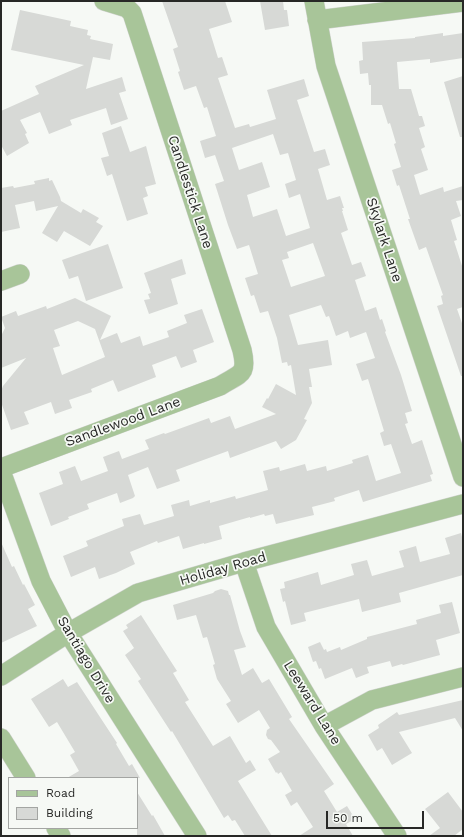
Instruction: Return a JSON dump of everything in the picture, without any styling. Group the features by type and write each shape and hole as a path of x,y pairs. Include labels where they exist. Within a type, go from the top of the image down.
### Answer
{"street":[{"name":"Candlestick Lane","path":"104,1 127,8 132,13 242,350 245,364 243,372"},
{"name":"Skylark Lane","path":"314,1 326,66 463,477"},
{"path":"317,20 463,2"},
{"path":"1,281 20,274"},
{"name":"Sandlewood Lane","path":"1,468 220,386 243,372"},
{"name":"Santiago Drive","path":"1,471 41,581 68,633 197,836"},
{"name":"Holiday Road","path":"1,676 68,633 138,593 244,562 463,504"},
{"name":"Leeward Lane","path":"244,562 266,628 324,726 397,836"},
{"path":"324,726 372,700 463,677"},
{"path":"1,738 25,777"}],"building":[{"path":"162,1 225,1 232,22 209,29 218,58 222,57 228,75 218,78 235,128 249,124 250,127 276,119 267,90 304,79 309,96 297,100 314,152 325,149 330,165 318,169 327,200 340,196 344,208 342,208 342,211 348,230 341,233 352,265 361,262 366,276 355,280 365,311 376,307 380,320 382,319 412,411 405,413 408,423 405,424 412,444 422,440 433,474 430,475 432,481 363,502 359,490 334,498 335,501 312,507 314,515 276,524 273,514 250,517 219,526 222,539 183,549 179,536 158,543 157,541 130,552 135,564 116,573 99,579 95,567 71,577 63,556 88,546 86,541 124,526 122,519 140,514 144,525 174,516 171,505 189,500 190,506 210,500 210,503 235,496 236,499 268,490 263,471 279,467 280,471 305,464 307,471 326,466 327,471 353,463 352,460 368,455 376,481 401,473 391,444 384,446 380,433 384,431 368,379 362,381 356,364 375,358 366,332 350,338 348,331 336,336 329,316 326,317 321,305 289,315 298,345 328,340 332,365 309,369 312,387 309,387 312,403 304,419 307,420 296,440 281,449 276,441 230,458 228,451 176,470 180,481 157,489 148,467 128,475 135,496 133,498 120,503 117,493 87,504 89,509 68,517 69,519 51,526 39,493 63,484 59,472 75,466 81,481 108,471 103,457 119,451 122,459 149,449 145,440 164,433 165,434 209,418 211,423 230,416 235,429 276,414 262,407 276,384 296,395 291,365 288,366 287,362 282,363 277,338 268,311 260,313 254,295 251,296 245,278 258,274 249,245 237,249 228,225 215,184 224,181 215,155 205,158 200,141 216,136 207,107 204,108 196,86 184,90 173,49 178,47","holes":["273,134 280,155 288,153 296,180 285,184 289,198 300,194 310,228 286,236 277,209 253,217 247,195 270,187 262,162 239,170 232,148","313,243 325,276 291,287 282,260 289,258 287,252"]},
{"path":"260,1 283,1 284,10 287,10 289,26 265,30"},
{"path":"20,10 71,21 70,26 88,30 87,35 91,36 90,39 113,44 110,60 93,57 86,89 122,77 126,91 119,93 128,119 111,125 106,108 70,120 72,125 49,134 40,112 20,120 27,133 25,134 29,143 7,156 1,145 1,111 39,94 35,86 84,65 11,50"},
{"path":"443,33 443,36 463,33 463,58 430,63 430,59 397,62 399,89 411,89 419,116 422,116 425,126 419,128 425,147 421,149 428,170 414,175 420,195 443,187 444,192 463,186 463,200 456,201 461,216 451,220 457,240 454,241 463,269 463,307 457,309 463,326 463,376 461,376 437,306 443,304 441,296 443,295 426,247 419,250 408,219 410,219 399,185 397,186 392,170 401,167 394,144 396,143 390,123 388,124 382,105 371,105 371,85 369,85 368,73 360,74 359,61 363,60 362,42 415,38"},
{"path":"463,76 463,137 460,137 444,82"},
{"path":"121,126 130,152 146,146 156,184 145,187 148,196 143,198 148,214 127,221 112,174 107,176 101,158 109,156 102,133"},
{"path":"49,178 49,181 52,180 61,201 81,213 83,209 99,218 96,222 103,226 90,246 64,231 57,242 42,233 58,206 36,211 34,201 15,205 20,228 1,232 1,188 13,186 14,188 35,184 34,181"},
{"path":"108,244 123,288 86,301 78,276 69,279 62,260"},
{"path":"182,259 186,274 171,279 178,304 149,314 144,300 150,299 148,294 151,293 144,273"},
{"path":"75,298 111,316 100,340 117,333 121,343 140,336 143,346 169,337 167,331 187,323 184,315 202,309 214,342 193,350 197,362 181,368 176,356 152,365 156,377 118,392 113,380 91,389 92,392 69,400 72,408 55,414 51,402 24,412 29,424 11,430 1,402 1,391 3,386 26,358 1,368 1,336 5,328 1,317 16,311 18,316 46,306 47,309","holes":["78,321 95,329 105,357 62,375 53,348 60,346 54,330"]},
{"path":"461,533 463,541 463,575 399,593 401,602 362,612 359,599 304,613 306,621 291,625 285,601 283,602 280,589 285,588 284,582 318,572 321,585 354,575 351,564 367,560 372,576 404,567 399,551 416,546 420,562 450,554 445,538"},
{"path":"1,542 12,567 14,566 35,605 28,609 37,626 1,643"},
{"path":"221,589 228,591 230,595 246,647 234,650 242,675 253,668 262,683 269,679 292,717 289,719 334,784 324,791 337,812 347,806 355,819 346,824 353,836 299,836 313,827 297,802 291,806 285,795 292,791 281,772 278,774 277,772 276,773 268,759 280,752 266,735 267,730 270,728 259,710 238,723 226,704 231,701 217,679 213,665 215,664 207,637 203,638 196,615 177,620 173,605 213,593"},
{"path":"452,602 460,633 436,640 440,655 392,667 390,661 367,667 369,673 356,678 352,668 325,679 321,668 319,669 316,661 313,662 308,647 320,642 324,650 326,649 327,652 340,647 341,650 367,639 367,637 417,624 416,620 441,613 439,605"},
{"path":"141,615 177,671 173,673 189,700 185,702 213,746 230,736 246,763 250,760 256,770 238,781 272,836 245,836 235,820 232,821 228,815 224,818 172,731 171,732 138,681 141,679 125,655 134,648 123,631 128,628 126,625"},
{"path":"63,679 68,687 77,682 117,743 116,744 129,766 132,764 140,778 69,777 79,771 70,755 75,752 57,722 49,727 31,699"},
{"path":"463,700 463,731 455,718 399,732 412,753 392,765 382,748 377,751 368,735 379,728 378,725 397,712 399,715"},
{"path":"448,792 463,812 463,829 454,836 429,836 440,828 425,809"},
{"path":"138,794 165,836 137,836 138,829"}]}
